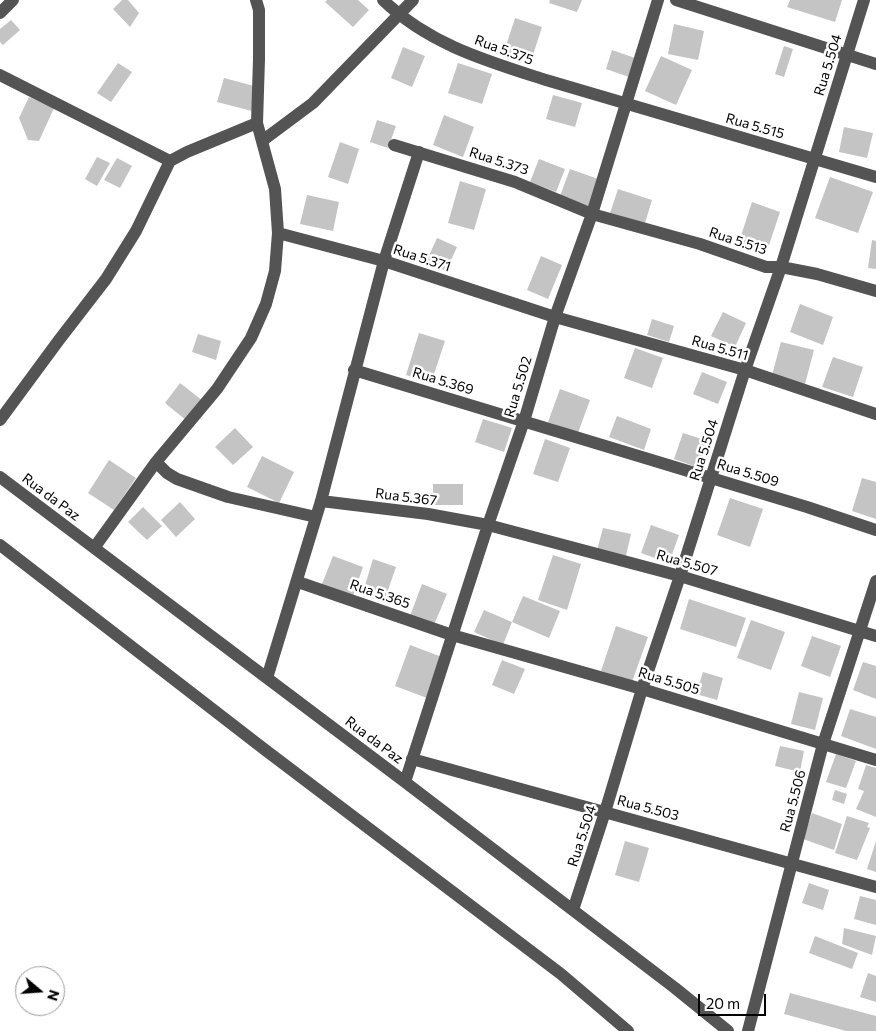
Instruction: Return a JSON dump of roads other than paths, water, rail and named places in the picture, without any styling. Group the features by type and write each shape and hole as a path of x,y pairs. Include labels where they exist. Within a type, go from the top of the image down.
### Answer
{"street":[{"path":"0,13 13,0"},
{"path":"94,548 156,462 217,389 251,338 266,304 275,271 278,233 274,189 258,123 259,59 256,0"},
{"name":"Rua 5.375","path":"383,0 398,15 440,42 484,59 626,104"},
{"path":"262,141 313,103 413,0"},
{"name":"Rua 5.502","path":"405,782 488,524 524,421 555,317 592,214 658,0"},
{"path":"676,0 876,64"},
{"name":"Rua 5.504","path":"573,910 642,688 680,576 745,370 781,267 864,0"},
{"path":"0,75 170,161"},
{"name":"Rua 5.515","path":"626,104 876,178"},
{"path":"0,420 106,279 136,231 170,161 258,123"},
{"name":"Rua 5.373","path":"394,145 515,182 592,214"},
{"path":"267,678 298,582 384,262 419,152"},
{"name":"Rua 5.513","path":"592,214 700,244 766,267 781,267 817,274 876,291"},
{"name":"Rua 5.371","path":"278,233 384,262 555,317"},
{"name":"Rua 5.511","path":"555,317 745,370 876,414"},
{"name":"Rua 5.369","path":"354,370 524,421"},
{"name":"Rua 5.509","path":"524,421 807,506 876,530"},
{"path":"156,462 178,479 228,497 316,516"},
{"name":"Rua da Paz","path":"0,477 405,782 675,988 728,1031"},
{"name":"Rua 5.367","path":"321,501 428,514 488,524"},
{"name":"Rua 5.507","path":"488,524 680,576 876,636"},
{"path":"0,545 264,750 561,974 628,1031"},
{"name":"Rua 5.506","path":"748,1031 823,744 876,581"},
{"name":"Rua 5.365","path":"298,582 452,635"},
{"name":"Rua 5.505","path":"452,635 642,688 876,760"},
{"name":"Rua 5.503","path":"412,759 876,887"}]}
